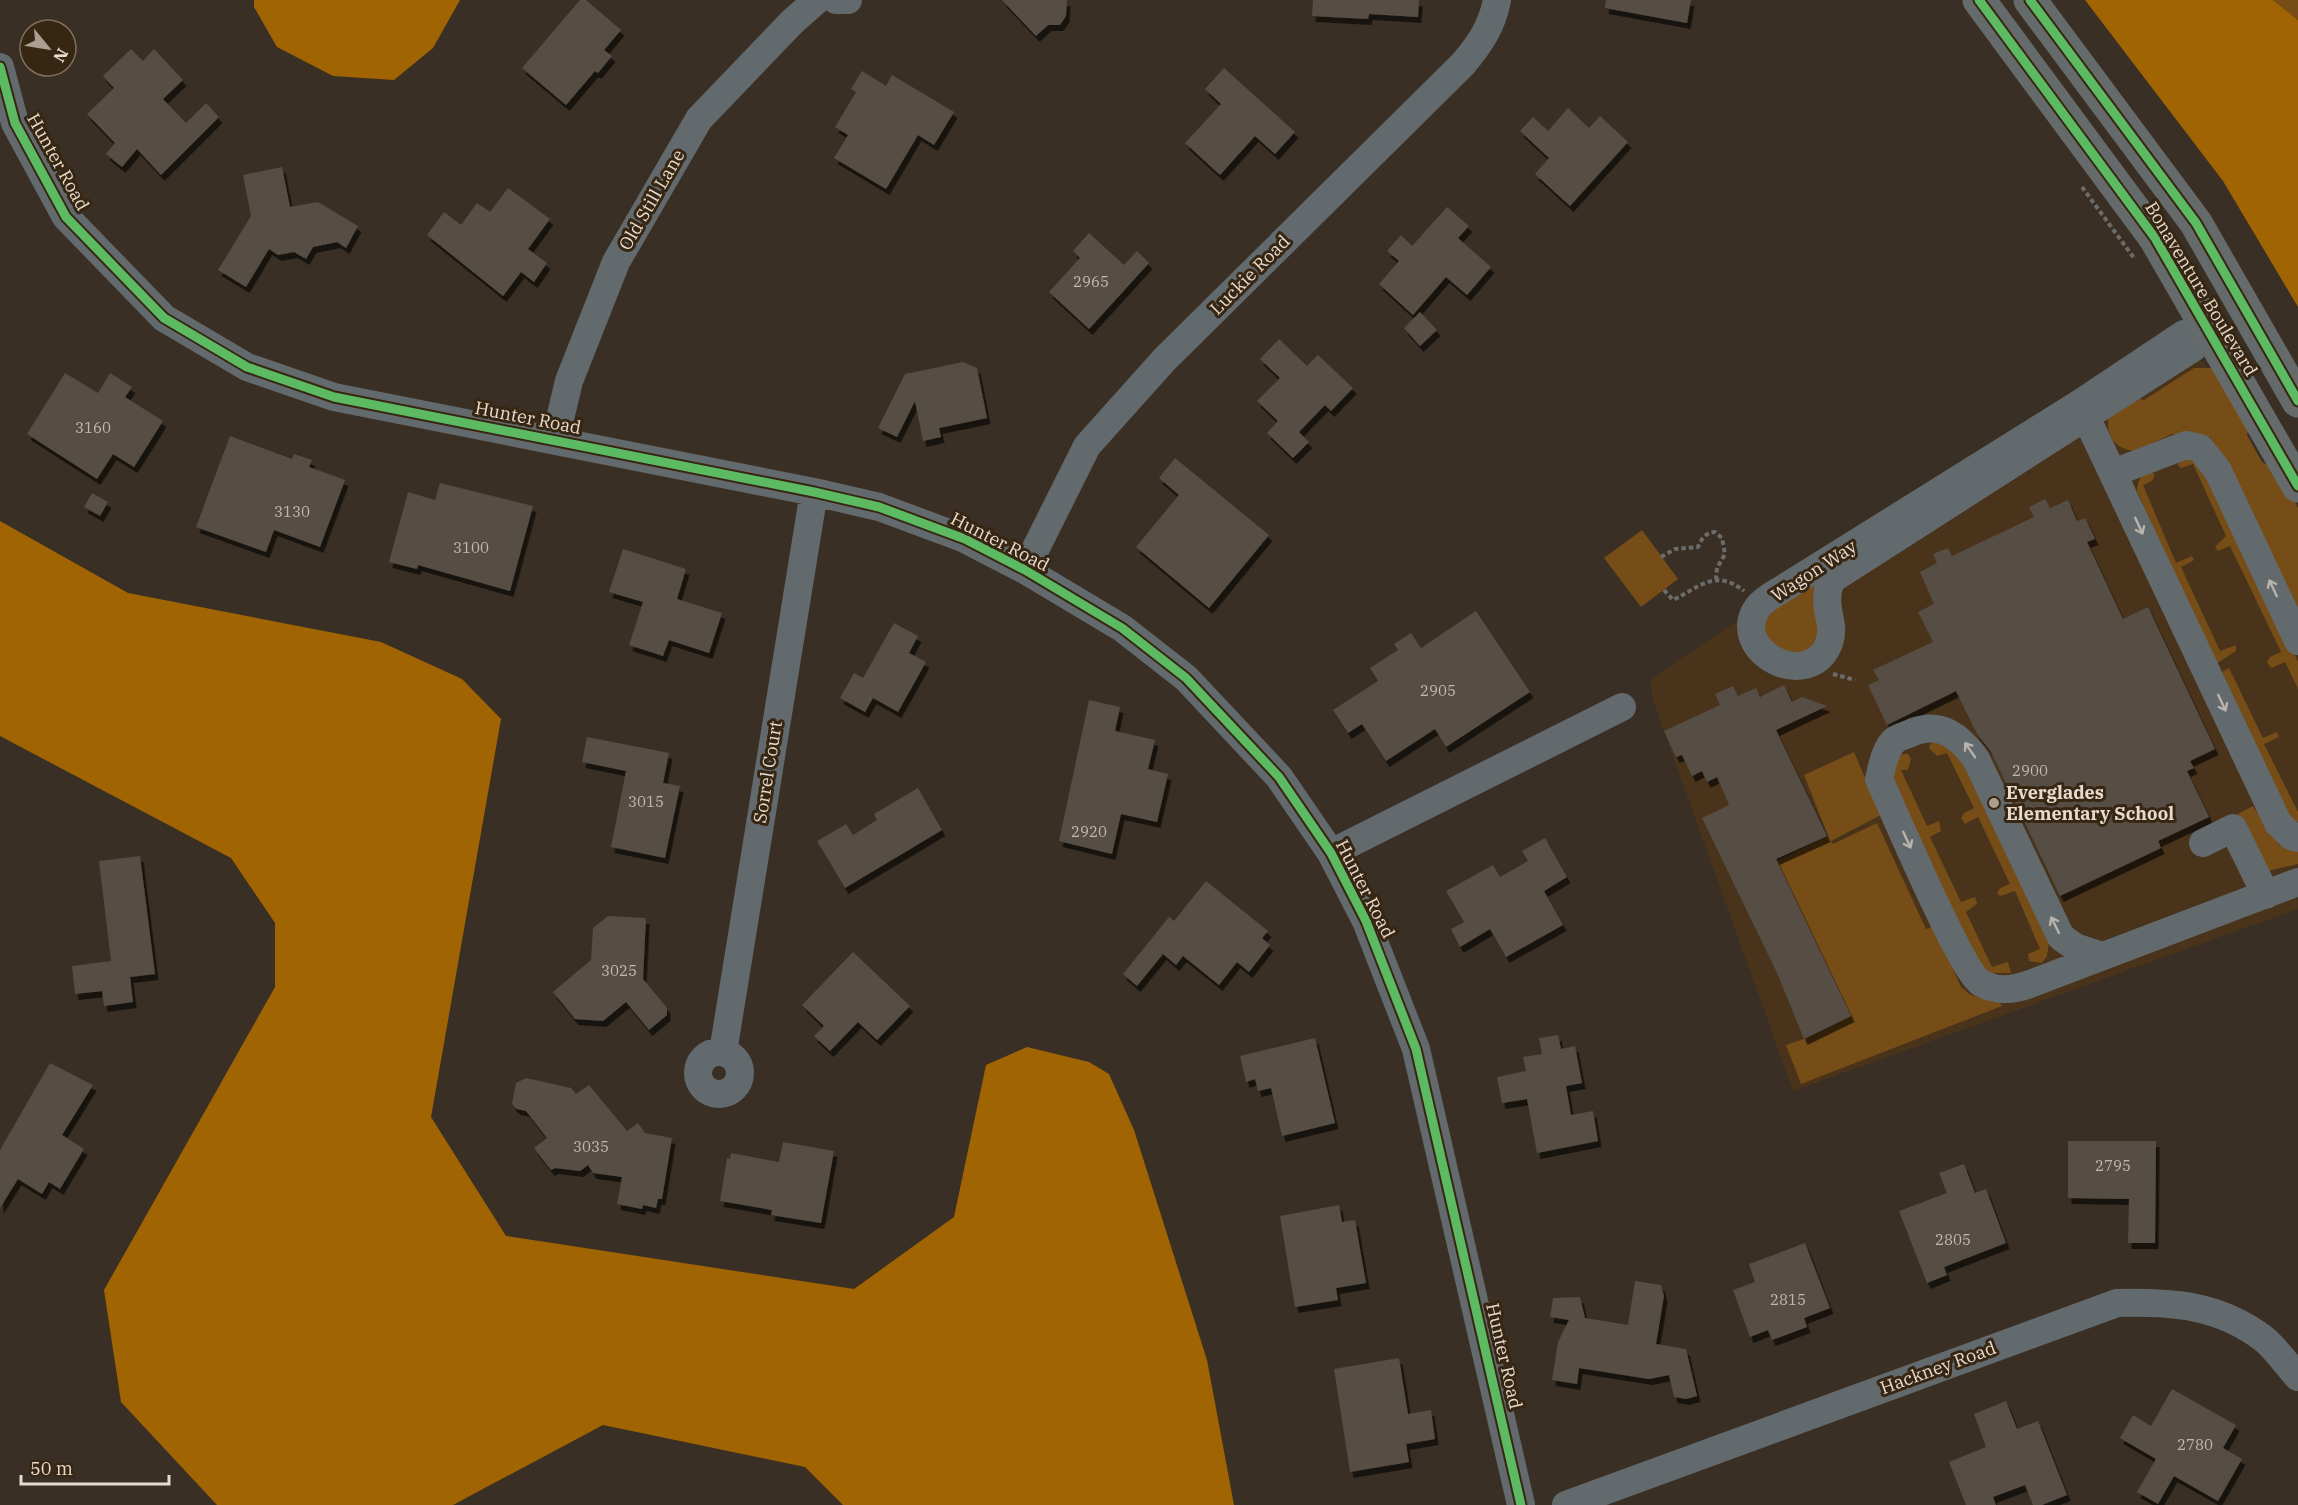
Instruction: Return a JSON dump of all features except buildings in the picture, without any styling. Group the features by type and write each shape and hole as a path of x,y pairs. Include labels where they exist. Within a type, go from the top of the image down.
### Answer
{"main road":[{"name":"Bonaventure Boulevard","path":"1979,0 2156,238 2298,486"},
{"name":"Bonaventure Boulevard","path":"2030,0 2196,223 2298,401"},
{"name":"Wagon Way","path":"2208,327 2242,303"}],"street":[{"name":"Old Still Lane","path":"555,440 569,381 616,262 699,119 792,22 817,0"},
{"path":"836,0 848,0"},
{"name":"Luckie Road","path":"1025,570 1087,447 1164,360 1463,64 1480,44 1494,18 1497,0"},
{"name":"Hunter Road","path":"0,67 15,123 66,217 164,318 247,367 334,397 814,492 879,507 965,539 1025,570 1122,628 1186,678 1279,777 1331,853 1366,921 1416,1048 1521,1505"},
{"name":"Wagon Way","path":"2208,327 2193,348 1831,580 1825,595 1831,632 1828,644 1820,656 1795,667 1782,665 1768,658 1758,646 1753,635 1752,620 1759,606 1784,588 2079,404 2184,334 2208,327"},
{"path":"2086,417 2278,824 2291,836 2298,838"},
{"path":"2113,473 2186,445 2200,448 2218,471 2298,641"},
{"name":"Sorrel Court","path":"723,1052 814,492"},
{"path":"1331,853 1622,707"},
{"path":"2102,956 2075,947 2061,936 1976,759 1963,741 1945,730 1924,728 1895,740 1886,755 1879,779 1966,965 1980,982 2008,991 2030,984 2298,882"},
{"path":"2203,843 2233,828 2266,895"},
{"name":"Hackney Road","path":"1566,1505 2117,1303 2168,1302 2219,1312 2264,1340 2298,1377"}],"path":[{"path":"1661,557 1675,549 1698,547 1702,538 1708,533 1715,532 1722,538 1725,554 1717,568 1716,579"},
{"path":"1665,590 1673,600 1716,579 1726,580 1736,585 1750,599"}],"shaded area":[{"path":"254,0 460,0 433,48 394,80 333,76 277,47 254,7"},
{"path":"2085,0 2273,0 2298,20 2298,307 2223,181"},
{"path":"2273,0 2298,0 2298,20"},
{"name":"Everglades Elementary School","path":"2177,339 2217,376 2298,553 2298,909 1793,1091 1652,698 1651,679 1759,606"},
{"path":"2194,368 2215,368 2251,423 2247,435 2262,462 2280,471 2298,508 2298,623 2210,437 2172,434 2135,451 2116,444 2110,435 2109,415 2136,398 2144,400"},
{"path":"2187,456 2201,464 2298,662 2298,689 2285,662 2271,668 2267,662 2270,657 2281,652 2230,546 2218,551 2215,547 2226,536 2193,464 2181,468 2178,465 2180,460"},
{"path":"2151,472 2155,475 2152,481 2143,485 2176,563 2192,556 2194,560 2181,567 2220,651 2236,645 2236,651 2216,664 2137,491 2140,478"},
{"path":"0,521 128,593 381,642 462,679 501,719 431,1117 506,1236 854,1289 954,1217 986,1065 1027,1047 1089,1062 1109,1074 1134,1130 1207,1360 1234,1505 843,1505 805,1467 603,1425 453,1505 217,1505 121,1402 104,1290 275,987 275,923 231,858 0,736"},
{"path":"1642,530 1678,579 1641,607 1604,558"},
{"path":"1819,578 1824,626 1804,657 1769,647 1763,623 1765,614"},
{"path":"2229,668 2263,738 2277,732 2279,737 2264,744 2298,812 2298,823 2291,820 2222,672"},
{"path":"1931,742 1958,748 2049,942 2047,956 2042,963 2029,961 2028,954 2040,949 2015,891 2000,896 1997,893 2000,888 2010,884 1978,817 1965,824 1961,818 1964,813 1974,808 1947,753 1937,756 1929,748"},
{"path":"1854,752 1881,815 1831,841 1833,844 1877,823 1926,929 1934,926 1961,987 1971,995 2000,1003 2002,1006 1801,1084 1786,1045 1804,1039 1851,1016 1777,861 1827,836 1829,838 1804,775"},
{"path":"1902,754 1908,754 1911,759 1908,770 1901,770 1927,826 1939,821 1941,831 1930,837 1961,902 1975,897 1977,904 1966,912 1992,967 2008,962 2011,973 1988,973 1978,964 1892,781 1893,765"},
{"path":"2253,806 2279,845 2298,851 2298,864 2268,871 2238,814"}],"cycle path":[{"path":"1979,0 2155,238 2298,486"},
{"path":"2030,0 2196,223 2298,401"},
{"path":"0,67 15,123 66,217 164,318 247,367 334,397 814,492 879,507 965,539 1025,570 1122,628 1186,678 1279,777 1331,853 1366,921 1416,1049 1521,1505"}],"place":[{"name":"Everglades Elementary School","path":"1994,803"}]}
